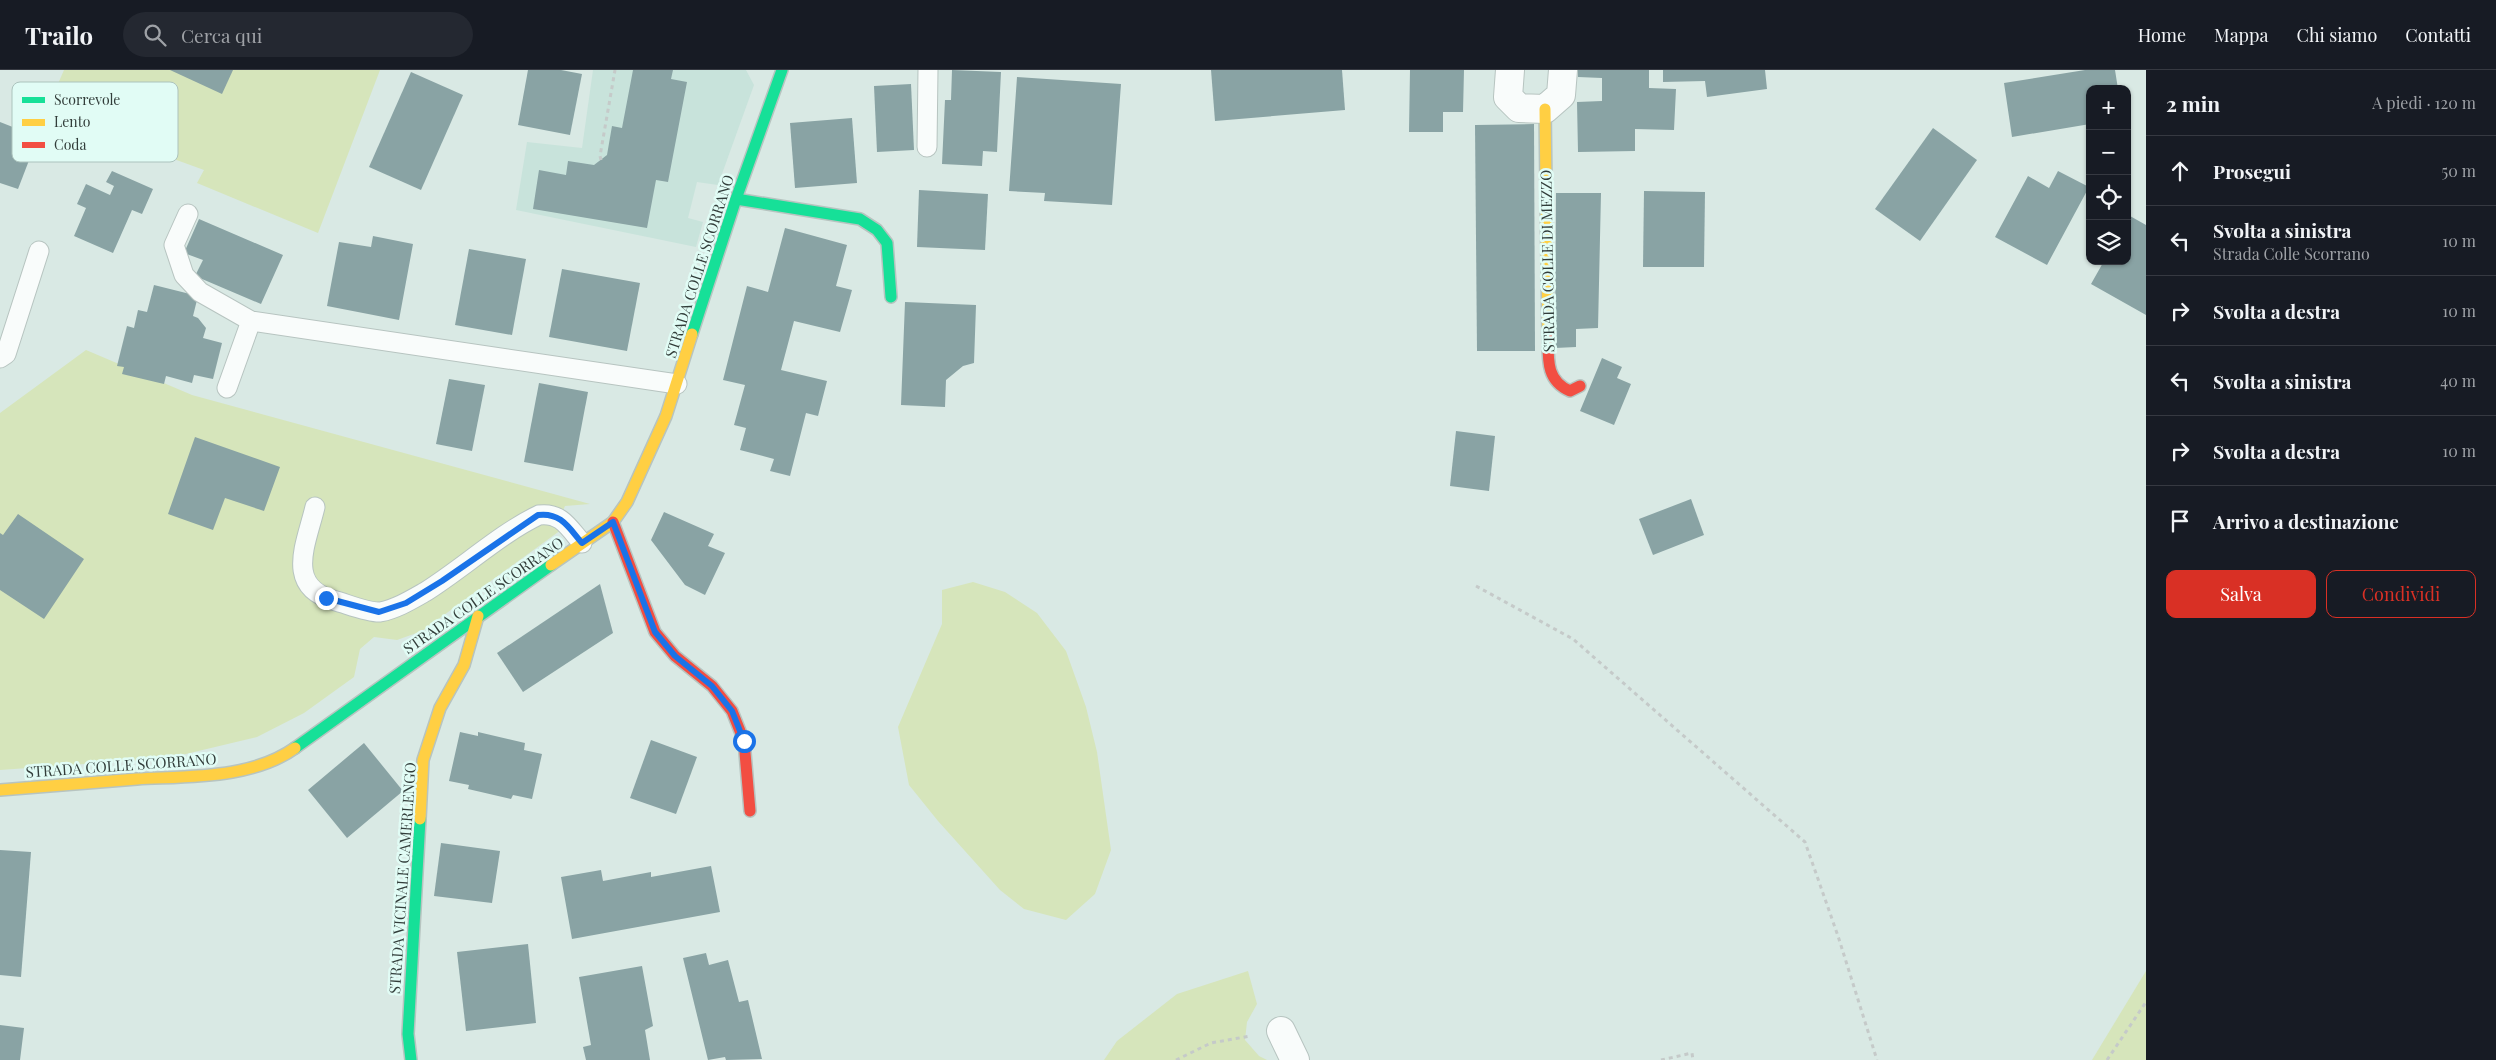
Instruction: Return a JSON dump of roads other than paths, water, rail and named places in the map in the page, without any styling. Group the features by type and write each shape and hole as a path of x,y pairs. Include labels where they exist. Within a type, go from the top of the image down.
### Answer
{"street":[{"name":"STRADA COLLE SCORRANO","path":"0,790 221,773 268,763 283,757 478,616 613,522 627,502 666,416 736,199 782,70"},
{"path":"1510,70 1508,97 1519,108 1545,109 1561,95 1563,70"},
{"name":"STRADA COLLE DI MEZZO","path":"1545,109 1548,370 1561,387 1570,391 1580,386"},
{"path":"736,199 860,219 878,230 887,243 891,297"},
{"path":"613,522 655,632 675,656 712,686 732,711 744,741 750,811"},
{"name":"STRADA VICINALE CAMERLENGO","path":"412,1060 408,1034 423,760 440,708 464,666 478,616"},
{"path":"1281,1030 1295,1060"}],"lane":[{"path":"926,147 928,70"},
{"path":"188,214 174,245 184,275 200,292 250,321 677,384"},
{"path":"0,358 6,354 39,251"},
{"path":"227,388 250,321"},
{"path":"315,507 303,558 303,577 309,588 326,598 379,612 406,603 442,581 538,515 548,514 560,517 582,543"}]}
